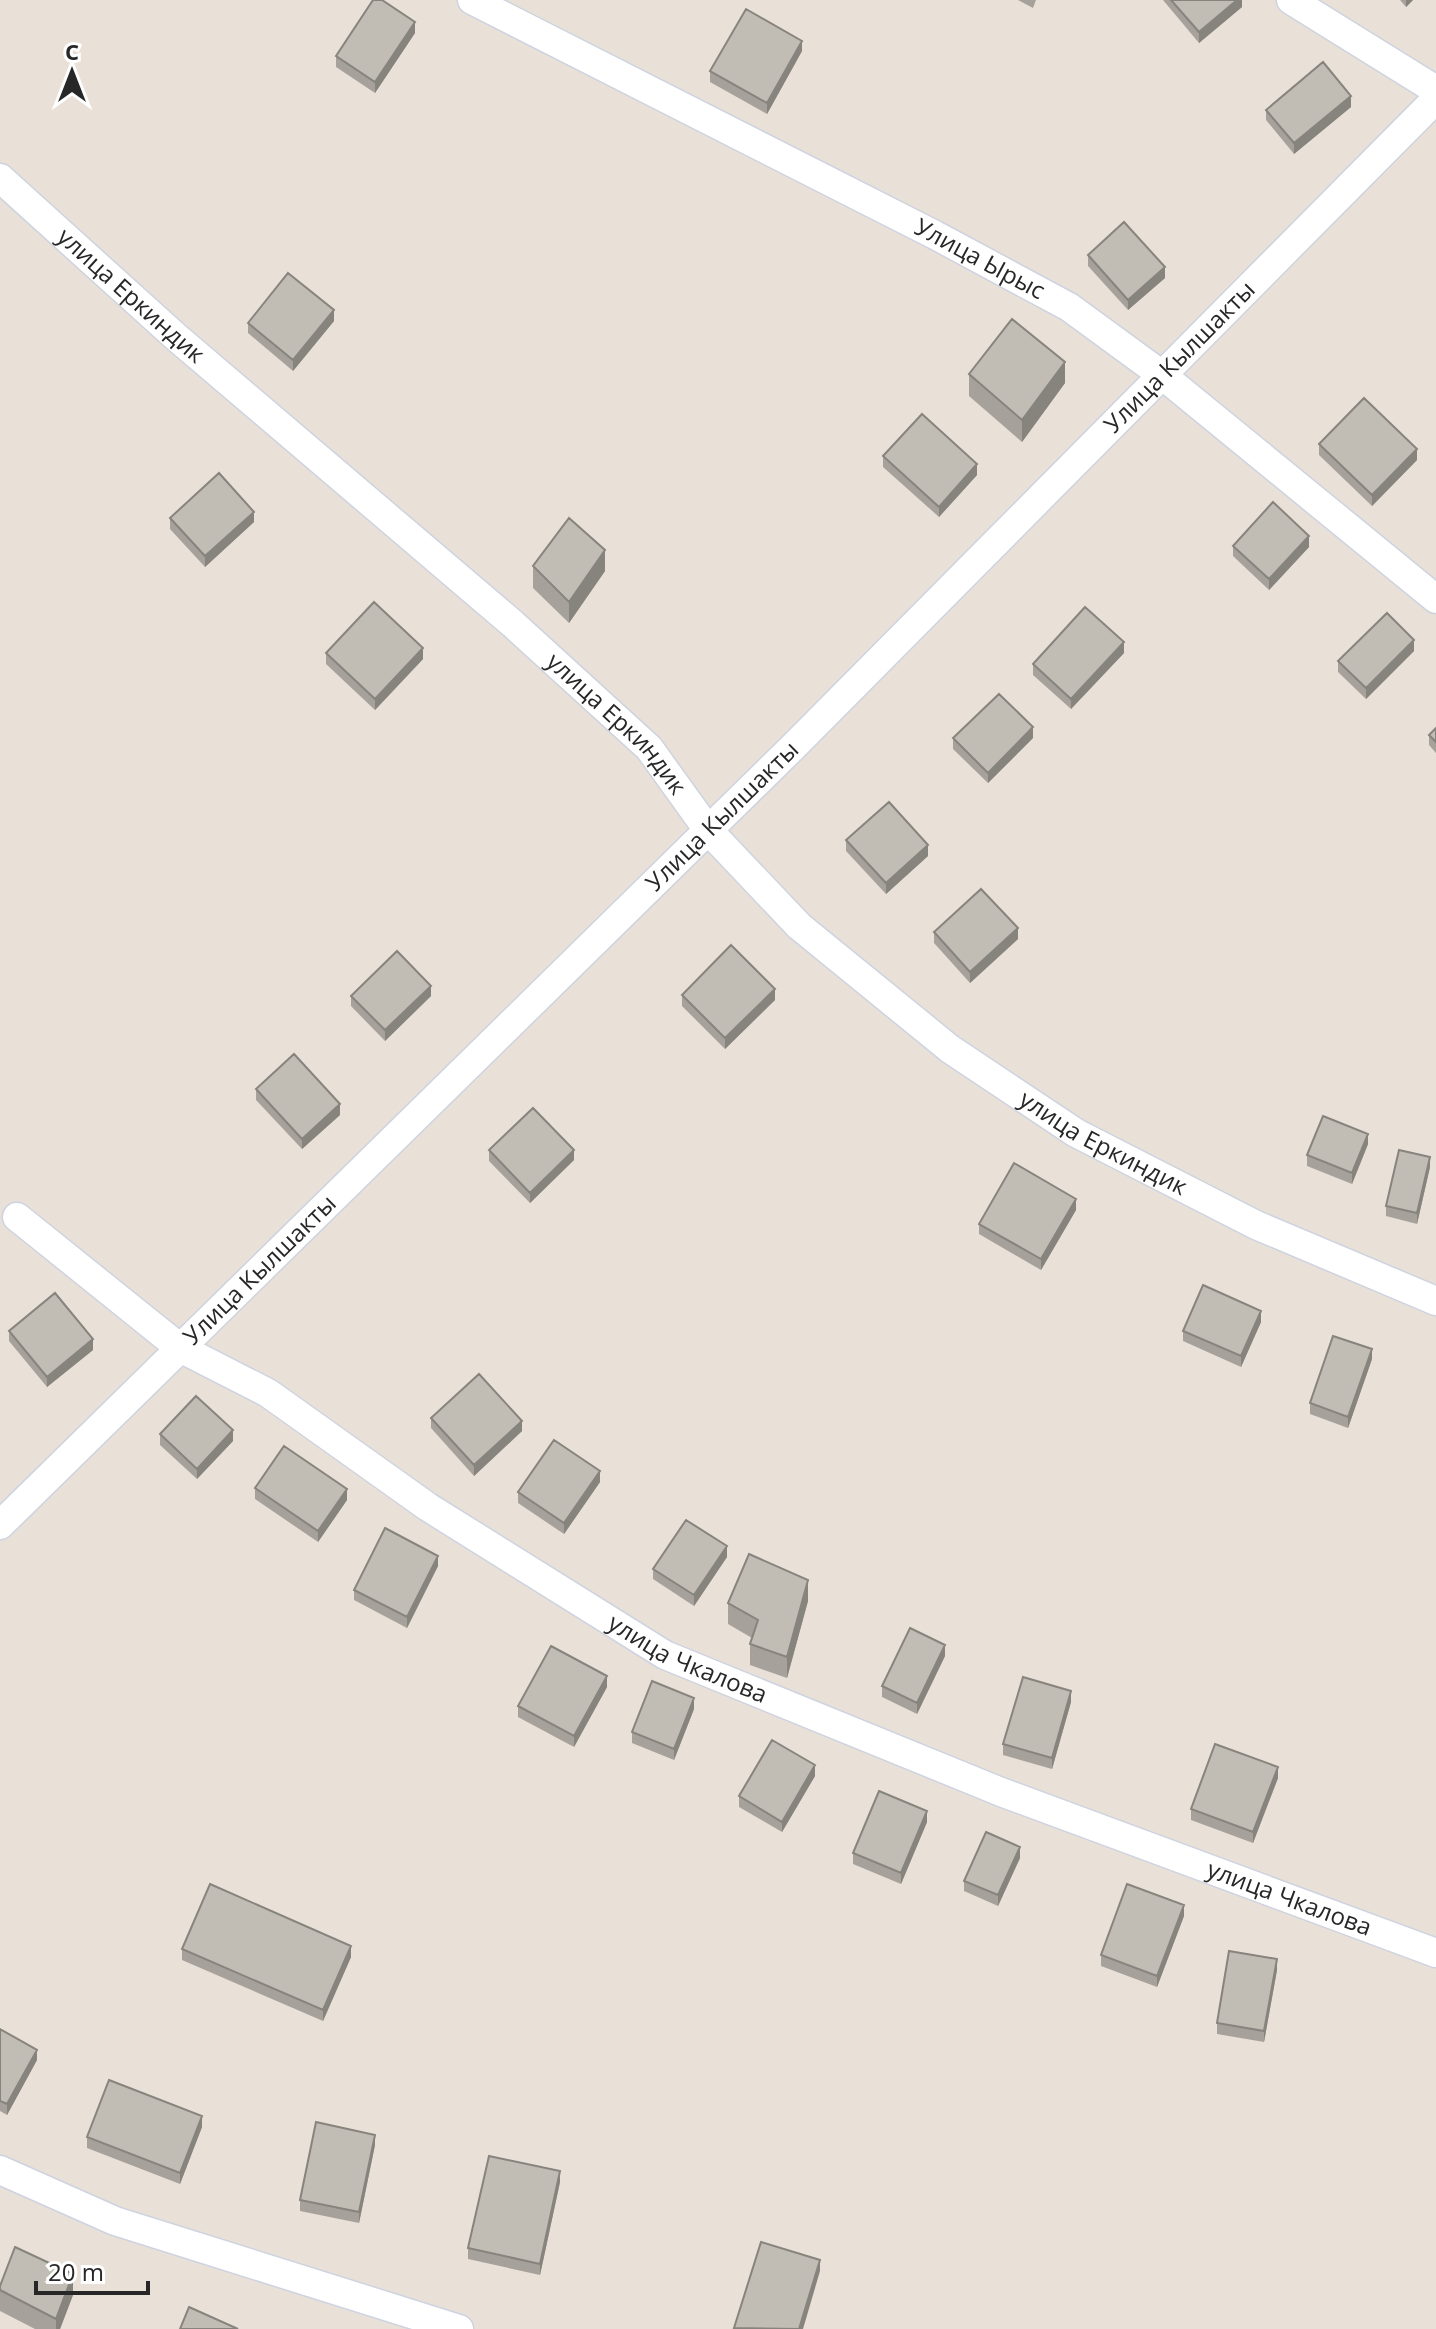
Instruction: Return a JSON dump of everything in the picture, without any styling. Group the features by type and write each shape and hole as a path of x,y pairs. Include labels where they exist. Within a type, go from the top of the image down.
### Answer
{"street":[{"name":"Улица Ырыс","path":"472,0 935,235 1069,307 1162,375 1436,599"},
{"path":"1291,0 1436,90"},
{"name":"Улица Кылшакты","path":"0,1525 708,830 1436,99"},
{"name":"улица Еркиндик","path":"0,178 176,337 513,624 649,748 708,830 799,926 950,1049 1076,1133 1256,1225 1436,1301"},
{"name":"улица Чкалова","path":"17,1217 180,1348 268,1393 428,1507 665,1655 1001,1792 1436,1953"},
{"path":"0,2170 115,2221 459,2329"}],"building":[{"path":"373,0 382,0 415,22 375,82 336,56"},
{"path":"1171,0 1237,0 1199,32"},
{"path":"746,9 802,41 767,103 710,71"},
{"path":"1323,62 1351,96 1294,143 1266,110"},
{"path":"1124,222 1165,267 1128,300 1088,255"},
{"path":"288,273 334,310 293,360 248,323"},
{"path":"1012,319 1065,362 1022,420 969,374"},
{"path":"1364,398 1417,449 1372,495 1319,444"},
{"path":"922,414 977,464 939,507 883,456"},
{"path":"219,473 254,512 205,556 170,518"},
{"path":"1273,502 1309,536 1269,579 1233,546"},
{"path":"569,518 605,550 569,602 533,566"},
{"path":"374,602 423,648 375,699 326,653"},
{"path":"1085,607 1124,642 1071,699 1033,664"},
{"path":"1387,613 1414,640 1366,688 1338,661"},
{"path":"999,694 1033,727 988,773 953,738"},
{"path":"1436,728 1436,742 1429,735"},
{"path":"889,802 928,845 886,883 846,840"},
{"path":"981,889 1018,928 970,972 934,932"},
{"path":"731,945 775,989 725,1038 682,995"},
{"path":"397,951 431,986 385,1030 351,996"},
{"path":"294,1054 340,1104 302,1139 256,1089"},
{"path":"533,1108 574,1150 530,1193 489,1150"},
{"path":"1323,1116 1368,1134 1352,1173 1307,1155"},
{"path":"1399,1150 1430,1157 1417,1213 1386,1206"},
{"path":"1014,1163 1076,1199 1041,1259 979,1224"},
{"path":"1203,1285 1261,1311 1241,1356 1183,1331"},
{"path":"55,1293 93,1339 47,1377 9,1331"},
{"path":"1333,1336 1372,1349 1348,1417 1310,1403"},
{"path":"479,1374 522,1421 474,1465 431,1418"},
{"path":"196,1396 233,1430 197,1469 160,1434"},
{"path":"554,1440 600,1471 564,1523 518,1492"},
{"path":"284,1446 347,1489 318,1531 255,1488"},
{"path":"686,1520 727,1546 694,1595 653,1569"},
{"path":"385,1528 438,1556 407,1617 354,1590"},
{"path":"749,1554 808,1580 787,1657 750,1644 758,1620 728,1603"},
{"path":"910,1628 945,1645 917,1703 882,1686"},
{"path":"551,1646 607,1676 574,1736 518,1706"},
{"path":"1023,1677 1071,1691 1052,1758 1003,1744"},
{"path":"652,1681 694,1698 674,1749 632,1732"},
{"path":"772,1740 815,1765 782,1822 739,1796"},
{"path":"1215,1744 1278,1767 1253,1832 1191,1809"},
{"path":"879,1791 927,1811 901,1873 853,1853"},
{"path":"986,1832 1020,1847 998,1895 964,1881"},
{"path":"210,1884 351,1946 323,2010 182,1949"},
{"path":"1127,1884 1184,1905 1157,1976 1101,1955"},
{"path":"1229,1951 1277,1959 1264,2031 1217,2023"},
{"path":"0,2029 37,2050 7,2104 0,2101"},
{"path":"109,2080 202,2116 180,2173 87,2137"},
{"path":"316,2122 375,2135 359,2212 300,2200"},
{"path":"489,2156 560,2171 540,2264 468,2248"},
{"path":"761,2242 820,2260 799,2329 734,2328"},
{"path":"15,2247 73,2274 56,2319 0,2290"},
{"path":"189,2307 238,2329 180,2329"}]}
